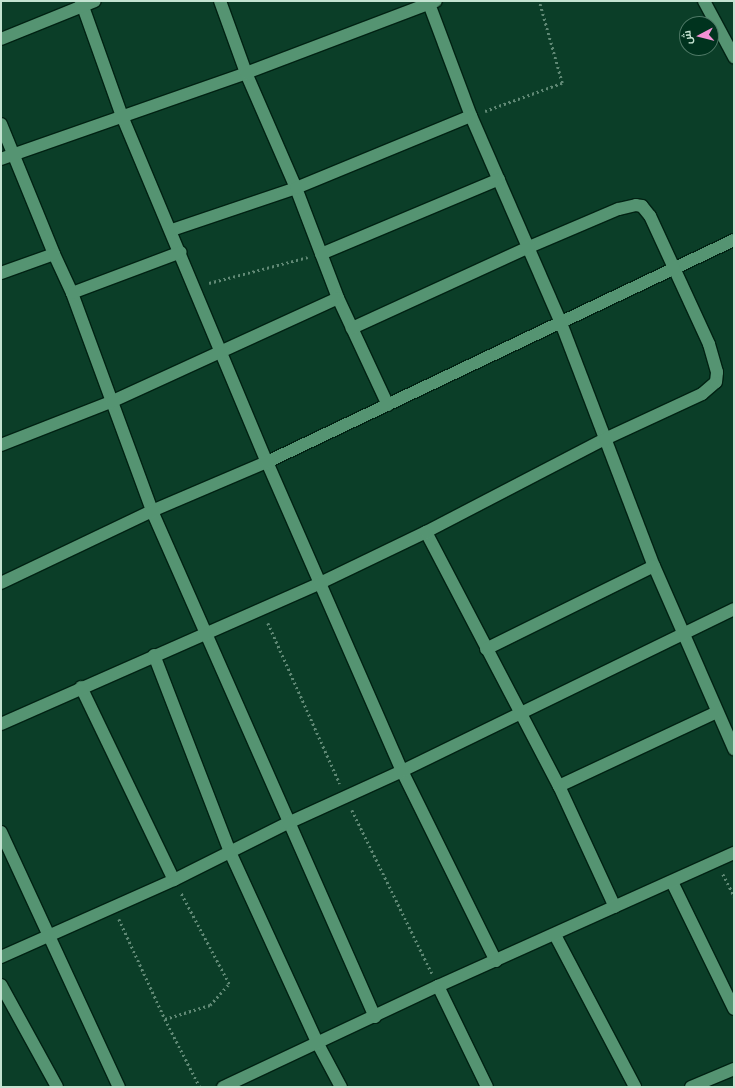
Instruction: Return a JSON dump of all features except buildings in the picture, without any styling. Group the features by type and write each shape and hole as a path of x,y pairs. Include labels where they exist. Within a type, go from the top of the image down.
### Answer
{"street":[{"path":"1,39 82,3 95,1"},
{"path":"220,1 246,73 296,188 338,298 388,405"},
{"path":"704,1 733,54"},
{"path":"1,159 246,73 431,2 471,116 561,323 654,566 734,749"},
{"path":"82,3 122,116 172,230 221,353 267,462 402,771 496,961"},
{"path":"172,230 296,188 471,116"},
{"path":"1,124 15,154 54,254 72,293 113,401 152,511 288,823 375,1016"},
{"path":"321,254 499,179"},
{"path":"1,724 320,582 426,532 605,439 702,394 716,382 717,372 711,349 650,216 639,205 618,209 529,247 352,328"},
{"path":"1,583 152,511 267,462 734,240"},
{"path":"72,293 181,252"},
{"path":"1,273 54,254"},
{"path":"1,445 113,401 221,353 338,298"},
{"path":"426,532 559,786 615,907"},
{"path":"486,649 654,566"},
{"path":"1,957 174,880 288,823 402,771 734,609"},
{"path":"154,655 230,852 318,1044 341,1087"},
{"path":"82,688 174,880"},
{"path":"559,786 717,712"},
{"path":"1,832 119,1087"},
{"path":"223,1087 318,1044 438,986 555,935 734,853"},
{"path":"672,882 734,1009"},
{"path":"555,935 635,1087"},
{"path":"1,985 58,1087"},
{"path":"438,986 487,1087"},
{"path":"691,1087 734,1069"}],"path":[{"path":"471,116 562,83 539,1"},
{"path":"194,287 321,254"},
{"path":"717,860 734,896"},
{"path":"165,1019 210,1005 229,984 174,880"},
{"path":"114,908 165,1019 200,1087"}]}
